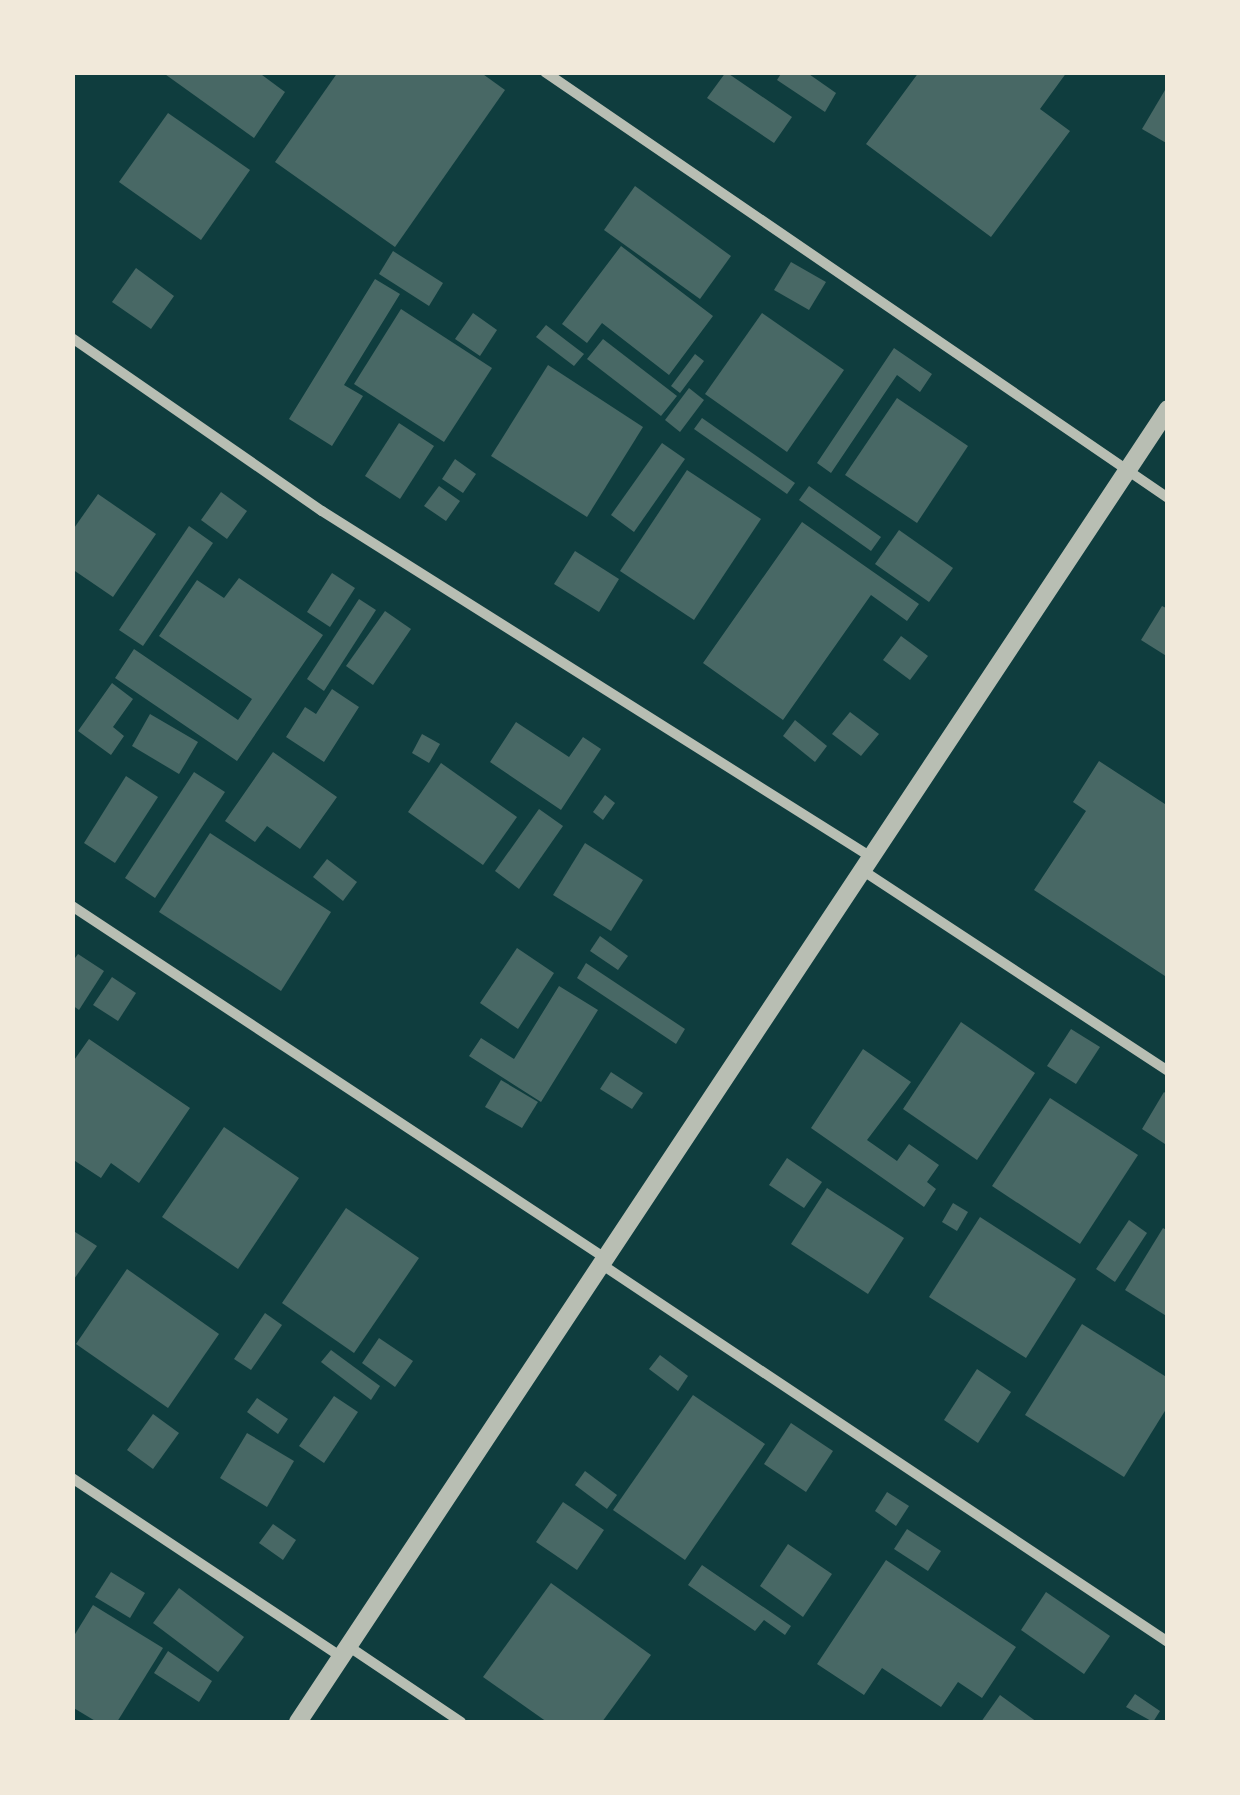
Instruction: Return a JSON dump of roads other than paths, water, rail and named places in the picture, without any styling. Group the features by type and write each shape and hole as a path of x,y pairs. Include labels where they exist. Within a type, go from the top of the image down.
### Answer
{"street":[{"path":"545,72 1168,498"},
{"path":"72,338 322,511 866,863 1168,1071"},
{"path":"298,1722 1168,410"},
{"path":"72,906 1168,1642"},
{"path":"72,1478 461,1722"}]}
